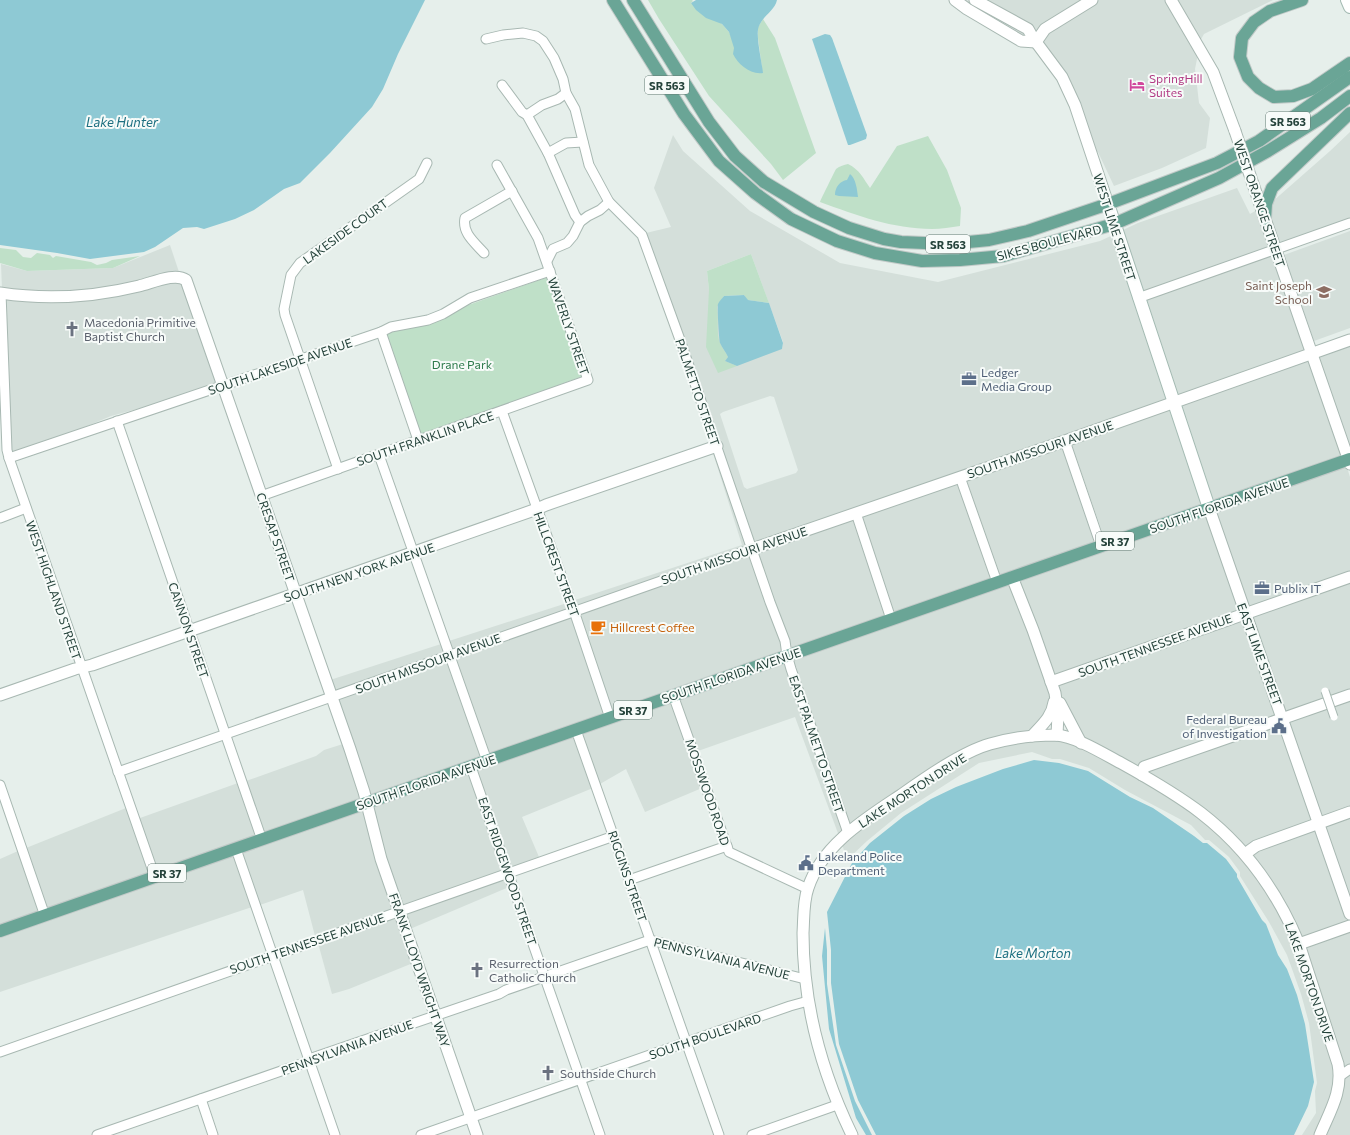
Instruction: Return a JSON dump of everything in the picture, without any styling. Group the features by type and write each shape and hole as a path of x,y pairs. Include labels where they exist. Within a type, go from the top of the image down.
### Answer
{"main road":[{"name":"SIKES BOULEVARD","path":"613,0 684,114 719,161 755,193 797,222 837,241 867,250 922,260 960,260 1003,256 1114,224 1219,178 1268,151 1321,118 1350,96"},
{"name":"SIKES BOULEVARD","path":"633,0 710,122 735,156 764,182 803,206 849,228 884,239 901,242 948,244 989,240 1028,231 1108,204 1217,163 1259,141 1350,77"},
{"path":"1302,0 1270,11 1254,22 1242,38 1240,57 1248,77 1259,88 1274,97 1293,96 1312,89 1350,63"},
{"path":"1348,0 1350,7"},
{"path":"1265,219 1266,204 1272,188 1350,113"},
{"path":"741,180 784,204 803,206"},
{"name":"WEST LIME STREET","path":"1108,204 1209,508"},
{"path":"797,222 817,222 878,242 884,239"},
{"name":"SOUTH FLORIDA AVENUE","path":"0,931 155,878 787,655 1209,508 1349,461"}],"street":[{"path":"955,0 967,9 1021,41 1036,42 1045,29 1092,0"},
{"name":"WEST LIME STREET","path":"975,0 1028,29 1062,77 1075,105 1108,204"},
{"name":"WEST ORANGE STREET","path":"1171,0 1213,72 1235,131 1349,461"},
{"path":"486,39 503,35 523,33 536,36 540,39 554,58 566,93 575,109 589,165 609,202 600,210 580,222 573,236 567,243 553,249 547,261"},
{"path":"502,85 522,112 527,116 548,153 575,215 580,222"},
{"path":"527,116 542,105 558,99 566,93"},
{"path":"548,153 566,143 583,142"},
{"name":"LAKESIDE COURT","path":"338,469 284,309 291,275 300,263 419,179 427,163"},
{"name":"WAVERLY STREET","path":"497,165 532,226 547,261 588,380"},
{"path":"484,252 468,234 464,225 465,218 512,191"},
{"name":"PALMETTO STREET","path":"609,202 642,235 785,642 787,655"},
{"path":"1138,298 1350,223"},
{"name":"SOUTH LAKESIDE AVENUE","path":"9,458 381,332 391,327 428,320 443,314 470,298 550,271"},
{"name":"CRESAP STREET","path":"0,293 19,296 52,297 100,294 178,276 183,277 188,283 332,697 364,792 366,803"},
{"name":"WEST HIGHLAND STREET","path":"0,293 4,400 7,450 9,458 155,878"},
{"path":"381,332 418,440"},
{"name":"SOUTH MISSOURI AVENUE","path":"118,772 1350,340"},
{"name":"SOUTH FRANKLIN PLACE","path":"262,496 588,380"},
{"name":"HILLCREST STREET","path":"502,411 574,611 610,718"},
{"name":"CANNON STREET","path":"117,421 262,840"},
{"path":"1065,441 1102,546"},
{"name":"SOUTH NEW YORK AVENUE","path":"0,695 296,594 717,446"},
{"path":"379,455 487,761"},
{"path":"960,477 997,582"},
{"path":"0,518 26,508"},
{"name":"EAST LIME STREET","path":"1209,508 1350,914"},
{"path":"856,513 891,619"},
{"name":"SOUTH TENNESSEE AVENUE","path":"1051,682 1350,576"},
{"path":"1012,577 1033,630 1055,694 1081,743"},
{"name":"EAST PALMETTO STREET","path":"787,655 848,833"},
{"path":"1325,691 1334,717"},
{"path":"1055,694 1058,714 1057,735"},
{"path":"1032,736 1053,711 1055,694"},
{"name":"MOSSWOOD ROAD","path":"673,695 729,852 808,889"},
{"path":"1142,775 1144,767 1350,695"},
{"name":"RIGGINS STREET","path":"576,730 719,1135"},
{"name":"LAKE MORTON DRIVE","path":"852,1135 837,1105 818,1049 805,979 803,951 804,922 808,889 823,858 848,833 882,807 925,778 973,751 989,744 1032,736 1057,735 1071,738 1142,775 1201,813 1245,854 1254,864 1272,891 1292,926 1299,944 1338,1064 1340,1076 1338,1091 1320,1135"},
{"name":"EAST RIDGEWOOD STREET","path":"471,767 600,1135"},
{"path":"0,785 45,916"},
{"name":"FRANK LLOYD WRIGHT WAY","path":"366,803 381,859 477,1135"},
{"path":"1245,854 1256,846 1350,812"},
{"name":"SOUTH TENNESSEE AVENUE","path":"0,1052 508,872 614,836"},
{"path":"629,880 727,846"},
{"path":"236,849 335,1135"},
{"path":"1299,944 1350,926"},
{"name":"PENNSYLVANIA AVENUE","path":"97,1135 650,940 805,979"},
{"name":"SOUTH BOULEVARD","path":"421,1135 808,1001"},
{"path":"1340,1076 1350,1070"},
{"path":"201,1099 213,1135"},
{"path":"752,1135 837,1105"}],"shaded area":[{"path":"962,0 967,0 1025,32 1028,37 1023,37"},
{"path":"983,0 1085,0 1036,35"},
{"path":"1099,0 1166,0 1198,54 1195,69 1199,103 1210,118 1206,148 1162,168 1114,186 1098,152 1095,153 1041,42 1048,32"},
{"path":"1176,0 1273,0 1204,34 1200,41"},
{"path":"1350,132 1350,219 1278,245 1269,218 1272,202"},
{"path":"673,135 683,151 750,211 840,263 938,282 1100,241 1113,235 1169,400 755,544 646,233 671,227 654,188","holes":["751,254 783,342 782,349 709,290 707,271","770,396 774,397 798,470 796,473 747,489 744,487 720,414"]},
{"path":"1237,188 1250,214 1257,210 1270,247 1141,293 1121,231 1138,223"},
{"name":"Saint Joseph School","path":"1350,231 1350,328 1314,341 1284,255"},
{"path":"170,245 179,272 119,287 52,293 2,289 1,264 27,271 113,268"},
{"path":"1273,255 1306,351 1177,397 1144,301"},
{"path":"181,281 216,382 214,384 152,405 111,416 73,432 12,453 5,298 18,299"},
{"path":"1350,344 1350,451 1317,355"},
{"path":"1309,358 1343,457 1212,503 1179,405"},
{"path":"1171,407 1203,505 1105,540 1071,443"},
{"path":"1062,446 1096,543 1000,577 966,479"},
{"path":"714,451 747,547 577,606 575,600 742,545 713,453"},
{"path":"1346,464 1350,477 1350,572 1248,608 1214,510"},
{"path":"957,482 992,580 894,614 861,515"},
{"path":"1206,513 1240,611 1054,677 1018,579"},
{"path":"853,518 886,616 790,650 757,551"},
{"path":"749,554 781,643 782,653 613,713 579,613"},
{"path":"1350,580 1350,691 1285,714 1250,616"},
{"path":"1010,582 1051,695 1049,710 1039,722 1023,734 1002,737 850,826 792,658"},
{"path":"567,603 569,609 452,650 449,641"},
{"path":"571,616 605,716 490,756 455,657"},
{"path":"1242,618 1277,717 1139,769 1084,740 1068,710 1057,684"},
{"path":"441,644 444,653 335,692 330,680"},
{"path":"447,660 481,759 369,798 337,699"},
{"path":"784,660 843,832 839,836 795,717 698,751 678,697"},
{"path":"1350,699 1350,808 1321,818 1288,721"},
{"path":"670,700 702,788 645,812 626,769 600,784 582,732"},
{"path":"1280,724 1313,821 1246,849 1147,773 1148,769"},
{"path":"574,735 593,788 522,817 539,857 511,867 476,769"},
{"path":"1056,739 1079,748 1080,747 1140,779 1199,816 1222,837 1250,867 1288,928 1333,1065 1334,1091 1315,1135 1302,1135 1316,1113 1315,1091 1317,1083 1309,1023 1301,994 1287,955 1269,922 1240,876 1240,872 1229,857 1209,840 1205,840 1191,825 1125,790 1089,768 1060,759 1052,759 1032,752 979,763 901,813 867,841 847,860 842,844 853,834 950,767 990,748 1023,741 1024,743 1026,741"},
{"path":"343,744 361,801 265,835 246,781 316,756 324,750"},
{"path":"468,772 503,870 402,906 385,858 371,806"},
{"path":"238,783 257,837 157,872 134,805 140,818"},
{"path":"126,808 149,875 48,911 26,848"},
{"path":"363,809 394,909 315,936 303,890 260,905 241,851"},
{"path":"1350,816 1350,901 1323,826"},
{"path":"1315,828 1348,922 1302,939 1251,855 1258,849"},
{"path":"18,851 40,913 0,927 0,859"},
{"path":"233,854 252,907 0,992 0,935"},
{"path":"505,878 509,887 410,929 405,913"},
{"path":"397,916 413,963 349,989 332,994 318,943"},
{"path":"1350,930 1350,1065 1343,1069 1304,946"},
{"path":"1350,1074 1350,1135 1324,1135 1344,1078"}],"green space":[{"path":"648,0 692,0 693,1 691,3 722,24 729,32 733,41 762,68 758,27 763,19 775,38 816,153 783,180 771,164 709,96"},
{"path":"928,136 947,170 961,208 960,226 932,229 903,227 847,212 820,202 836,169 848,164 852,166 861,174 870,188 897,146"},
{"path":"0,248 16,250 23,257 31,258 37,253 50,255 53,258 56,256 91,262 97,265 112,260 140,256 113,268 27,271 0,263"},
{"path":"751,254 769,303 747,300 744,295 724,296 717,307 719,339 728,357 725,361 737,366 718,373 706,347 709,290 707,271"},
{"name":"Drane Park","path":"548,277 583,376 421,436 386,334"}],"water":[{"name":"Lake Hunter","path":"0,0 425,0 398,54 383,89 372,107 300,183 284,189 254,210 235,219 204,229 197,227 183,228 155,247 144,252 90,259 0,245"},
{"path":"696,0 777,0 774,7 761,22 758,30 758,41 763,73 749,71 738,61 733,54 734,48 729,32 722,24 706,18 696,10 691,3"},
{"path":"825,34 830,35 832,38 867,135 866,139 850,145 848,145 812,39"},
{"path":"850,174 855,181 858,197 835,195 838,185 847,180"},
{"path":"744,295 748,300 769,303 783,343 782,349 737,366 725,361 728,357 720,343 718,304 724,296"},
{"name":"Lake Morton","path":"1034,760 1059,763 1088,771 1130,797 1153,808 1203,843 1207,843 1226,859 1237,874 1237,877 1262,920 1266,924 1278,955 1287,969 1297,995 1305,1024 1314,1082 1308,1106 1294,1135 876,1135 858,1100 839,1044 831,983 831,950 827,912 852,863 870,843 904,816 931,799 956,787 1003,769"},
{"path":"825,928 827,950 827,984 836,1045 855,1101 872,1135 866,1135 856,1118 829,1029 822,956"}],"place":[{"name":"SpringHill Suites","path":"1137,85"},
{"name":"Saint Joseph School","path":"1324,292"},
{"name":"Macedonia Primitive Baptist Church","path":"72,329"},
{"name":"Ledger Media Group","path":"969,379"},
{"name":"Publix IT","path":"1262,588"},
{"name":"Hillcrest Coffee","path":"598,627"},
{"name":"Federal Bureau of Investigation","path":"1279,726"},
{"name":"Lakeland Police Department","path":"806,863"},
{"name":"Resurrection Catholic Church","path":"477,970"},
{"name":"Southside Church","path":"548,1073"}]}
